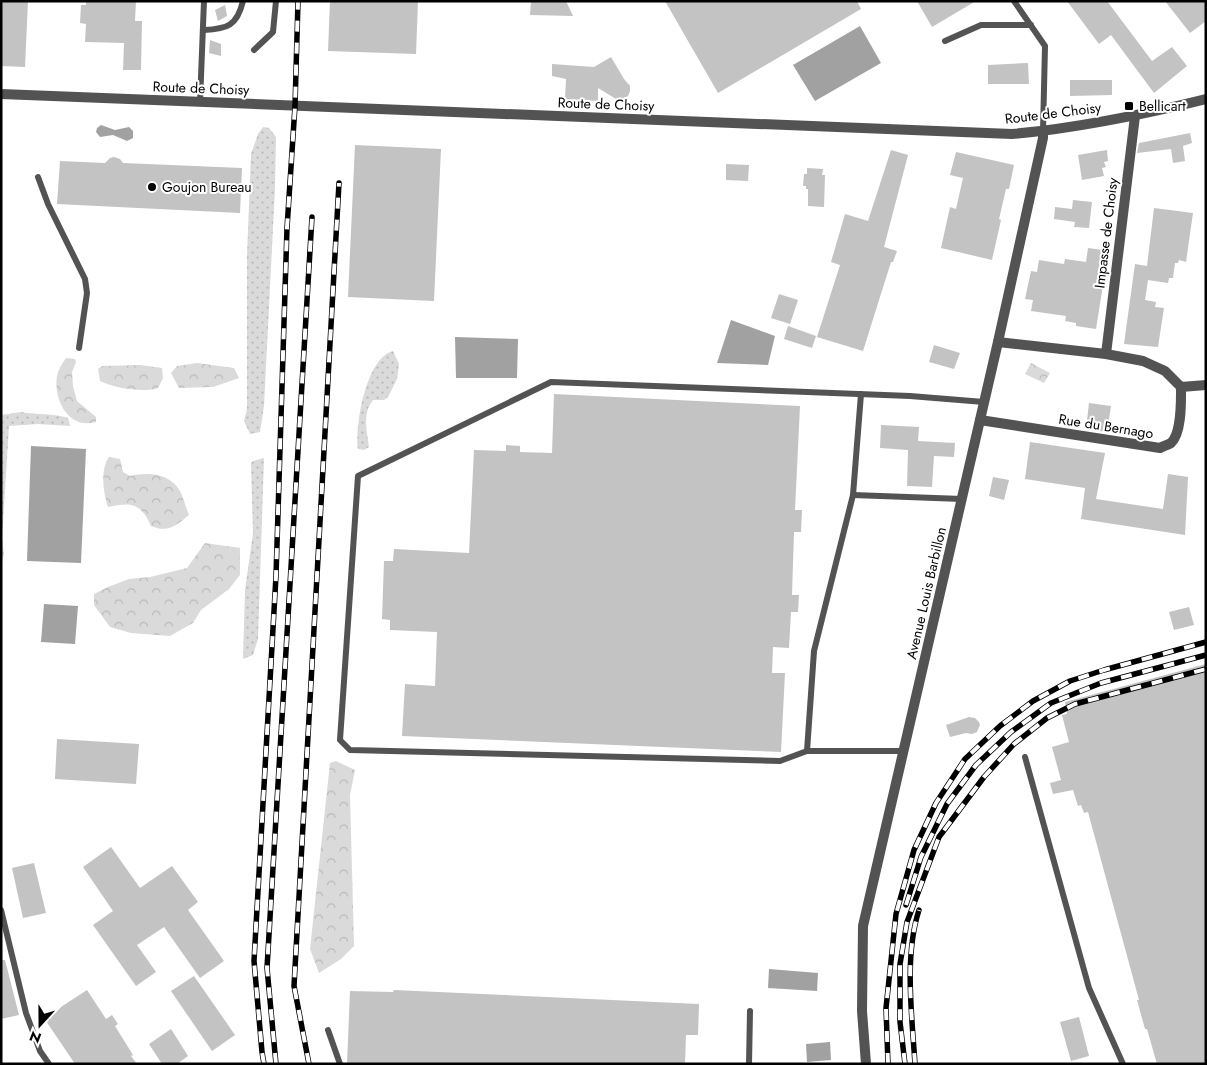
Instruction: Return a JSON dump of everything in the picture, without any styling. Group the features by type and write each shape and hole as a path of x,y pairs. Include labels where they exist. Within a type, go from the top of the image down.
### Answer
{"street":[{"name":"Route de Choisy","path":"1,94 1012,134 1043,131 1135,116 1206,99"},
{"name":"Impasse de Choisy","path":"1106,354 1135,116"},
{"name":"Avenue Louis Barbillon","path":"866,1064 862,1011 863,926 998,342 1043,131"},
{"path":"998,342 1106,354 1142,361 1165,371 1181,387 1206,385"},
{"name":"Rue du Bernago","path":"980,420 1160,448 1171,443 1177,432 1181,408 1181,387"}],"lane":[{"path":"200,102 204,1"},
{"path":"204,30 219,30 232,25 240,12 243,1"},
{"path":"254,50 273,32 276,1"},
{"path":"1014,1 1045,46 1043,131"},
{"path":"945,41 981,25 1031,25"},
{"path":"38,177 48,204 85,279 87,293 79,348"},
{"path":"904,751 807,750 780,761 350,750 340,740 358,476 551,382 861,394 984,402"},
{"path":"807,750 814,651 853,495 861,394"},
{"path":"853,495 962,499"},
{"path":"1024,757 1089,988 1123,1064"},
{"path":"1,910 26,1013 40,1051 49,1064"},
{"path":"749,1064 750,1011"},
{"path":"328,1030 340,1064"}],"green space":[{"path":"263,127 269,128 276,137 275,188 264,406 260,432 250,434 244,421 247,409 247,256 251,154 258,134"},
{"path":"393,351 399,364 397,379 388,397 384,400 373,400 370,405 366,417 369,447 364,450 358,449 358,425 369,379 384,356"},
{"path":"66,358 75,359 76,362 72,372 77,401 96,417 96,422 78,422 65,411 60,403 56,385 57,376"},
{"path":"197,363 234,368 239,378 213,387 179,388 171,373 177,366"},
{"path":"1031,363 1050,373 1044,383 1025,374"},
{"path":"140,365 162,368 163,378 158,388 145,390 129,389 100,381 98,369 102,366"},
{"path":"21,412 63,416 68,418 70,426 38,424 9,426 2,539 4,554 1,567 1,415"},
{"path":"109,457 120,459 123,472 130,476 151,474 171,481 181,493 189,515 176,525 162,529 151,526 143,513 134,506 108,507 103,475"},
{"path":"264,458 258,639 253,655 243,659 245,590 253,533 251,463"},
{"path":"205,543 240,548 240,575 229,589 201,610 193,623 170,636 131,633 110,627 94,605 94,594 108,587 129,579 150,577 187,568"},
{"path":"336,761 355,770 350,795 354,946 341,959 319,973 310,949 330,763"}],"shaded area":[{"path":"860,26 881,63 815,101 793,65"},
{"path":"101,125 115,130 129,127 133,131 133,138 127,141 113,135 100,137 96,132 97,128"},
{"path":"731,320 775,336 768,365 717,363"},
{"path":"455,337 518,339 517,378 456,378"},
{"path":"31,446 86,449 81,563 27,561"},
{"path":"44,604 78,606 75,644 41,642"},
{"path":"769,969 818,973 817,991 768,988"},
{"path":"830,1042 831,1060 807,1062 806,1044"}],"building":[{"path":"1,1 28,1 25,67 1,66"},
{"path":"86,1 136,1 135,21 142,21 141,70 123,70 124,43 85,42 86,24 80,23 81,5 86,5"},
{"path":"330,1 418,1 416,54 328,51"},
{"path":"531,1 566,1 573,16 530,15"},
{"path":"665,1 857,1 861,9 718,93"},
{"path":"917,1 976,1 932,27"},
{"path":"1067,1 1107,1 1152,61 1172,47 1187,66 1154,93 1111,35 1099,44"},
{"path":"1165,1 1206,1 1206,21 1190,33"},
{"path":"225,5 227,16 218,21 215,10"},
{"path":"210,40 221,44 221,56 209,53"},
{"path":"611,57 630,86 628,96 616,99 598,88 598,101 565,99 566,79 552,76 552,64 594,67"},
{"path":"1028,63 1029,84 988,84 988,65"},
{"path":"1070,80 1112,80 1112,95 1070,96"},
{"path":"1190,133 1192,143 1183,146 1185,161 1173,163 1171,149 1137,153 1139,143"},
{"path":"355,145 441,149 434,301 348,297"},
{"path":"891,150 908,155 884,247 897,251 893,262 891,262 863,351 817,337 840,265 831,262 845,214 868,221"},
{"path":"1107,150 1108,161 1104,162 1106,167 1102,168 1104,176 1082,180 1078,155"},
{"path":"956,152 1014,165 1009,189 1006,189 999,219 1001,220 992,260 941,248 950,207 956,209 963,178 950,175"},
{"path":"114,157 120,159 123,163 242,168 240,213 57,204 60,161 105,163"},
{"path":"726,164 749,165 748,181 726,180"},
{"path":"807,168 823,169 822,175 825,175 824,207 808,206 808,189 806,189 806,186 803,186 804,174 807,174"},
{"path":"1073,200 1092,202 1089,228 1074,227 1075,222 1054,219 1055,207 1072,209"},
{"path":"1154,208 1193,213 1186,262 1179,260 1178,263 1175,263 1173,278 1169,278 1168,283 1148,280 1145,300 1156,302 1155,307 1164,308 1158,347 1124,344 1135,264 1147,266"},
{"path":"1088,248 1103,250 1102,259 1107,260 1096,329 1076,326 1076,323 1065,321 1066,316 1031,311 1033,300 1025,299 1031,271 1037,272 1039,260 1064,264 1065,259 1086,262"},
{"path":"779,294 798,300 790,324 771,318"},
{"path":"788,326 816,336 812,348 784,339"},
{"path":"934,345 960,353 954,369 929,362"},
{"path":"554,394 800,406 795,510 802,510 801,532 794,532 792,595 799,595 798,612 791,612 789,648 773,647 772,673 785,673 781,752 402,736 405,684 435,686 437,632 390,630 390,620 382,619 384,561 393,561 394,549 469,553 474,450 506,451 506,445 520,446 520,452 552,453"},
{"path":"1089,403 1111,406 1107,432 1086,429"},
{"path":"881,425 919,427 918,441 955,443 954,457 934,456 932,487 907,486 908,450 880,448"},
{"path":"1030,442 1105,453 1096,499 1163,509 1168,474 1188,477 1185,535 1081,519 1085,488 1025,479"},
{"path":"993,477 1009,480 1004,500 989,496"},
{"path":"1189,607 1194,625 1174,630 1169,612"},
{"path":"1206,664 1206,1064 1157,1064 1137,1000 1139,1000 1088,812 1084,813 1081,805 1078,806 1073,790 1053,794 1050,783 1061,780 1052,747 1069,742 1062,715 1067,714 1065,702"},
{"path":"969,717 975,718 979,722 980,725 977,732 950,737 946,725"},
{"path":"57,739 139,744 136,784 55,779"},
{"path":"111,847 140,888 172,866 198,902 188,910 224,961 200,978 164,927 137,945 156,972 136,986 93,925 113,911 83,867"},
{"path":"34,863 46,913 23,918 12,868"},
{"path":"1,960 5,960 19,1015 1,1019"},
{"path":"194,976 235,1035 212,1051 171,991"},
{"path":"87,990 106,1019 112,1015 118,1024 115,1026 137,1064 75,1064 44,1018"},
{"path":"394,990 699,1004 698,1035 686,1035 685,1064 347,1064 350,991 393,992"},
{"path":"1079,1017 1089,1056 1071,1061 1060,1022"},
{"path":"171,1029 188,1056 177,1064 162,1064 149,1044"}],"railway":[{"path":"264,1064 254,961 276,576 287,228 295,106 298,1"},
{"path":"309,1064 294,986 339,183"},
{"path":"276,1064 267,968 312,217"},
{"path":"888,1064 886,1008 896,914 914,850 936,803 965,759 1000,726 1033,701 1070,681 1206,642"},
{"path":"906,905 921,857 947,804 976,765 1011,732 1051,703 1101,683 1206,655"},
{"path":"905,1064 900,1022 900,964 907,922 939,837 984,777 1014,744 1047,718 1075,704 1206,669"},
{"path":"915,1064 910,966 914,928 919,910"}],"place":[{"name":"Bellicart","path":"1129,106"},
{"name":"Goujon Bureau","path":"152,187"}]}
